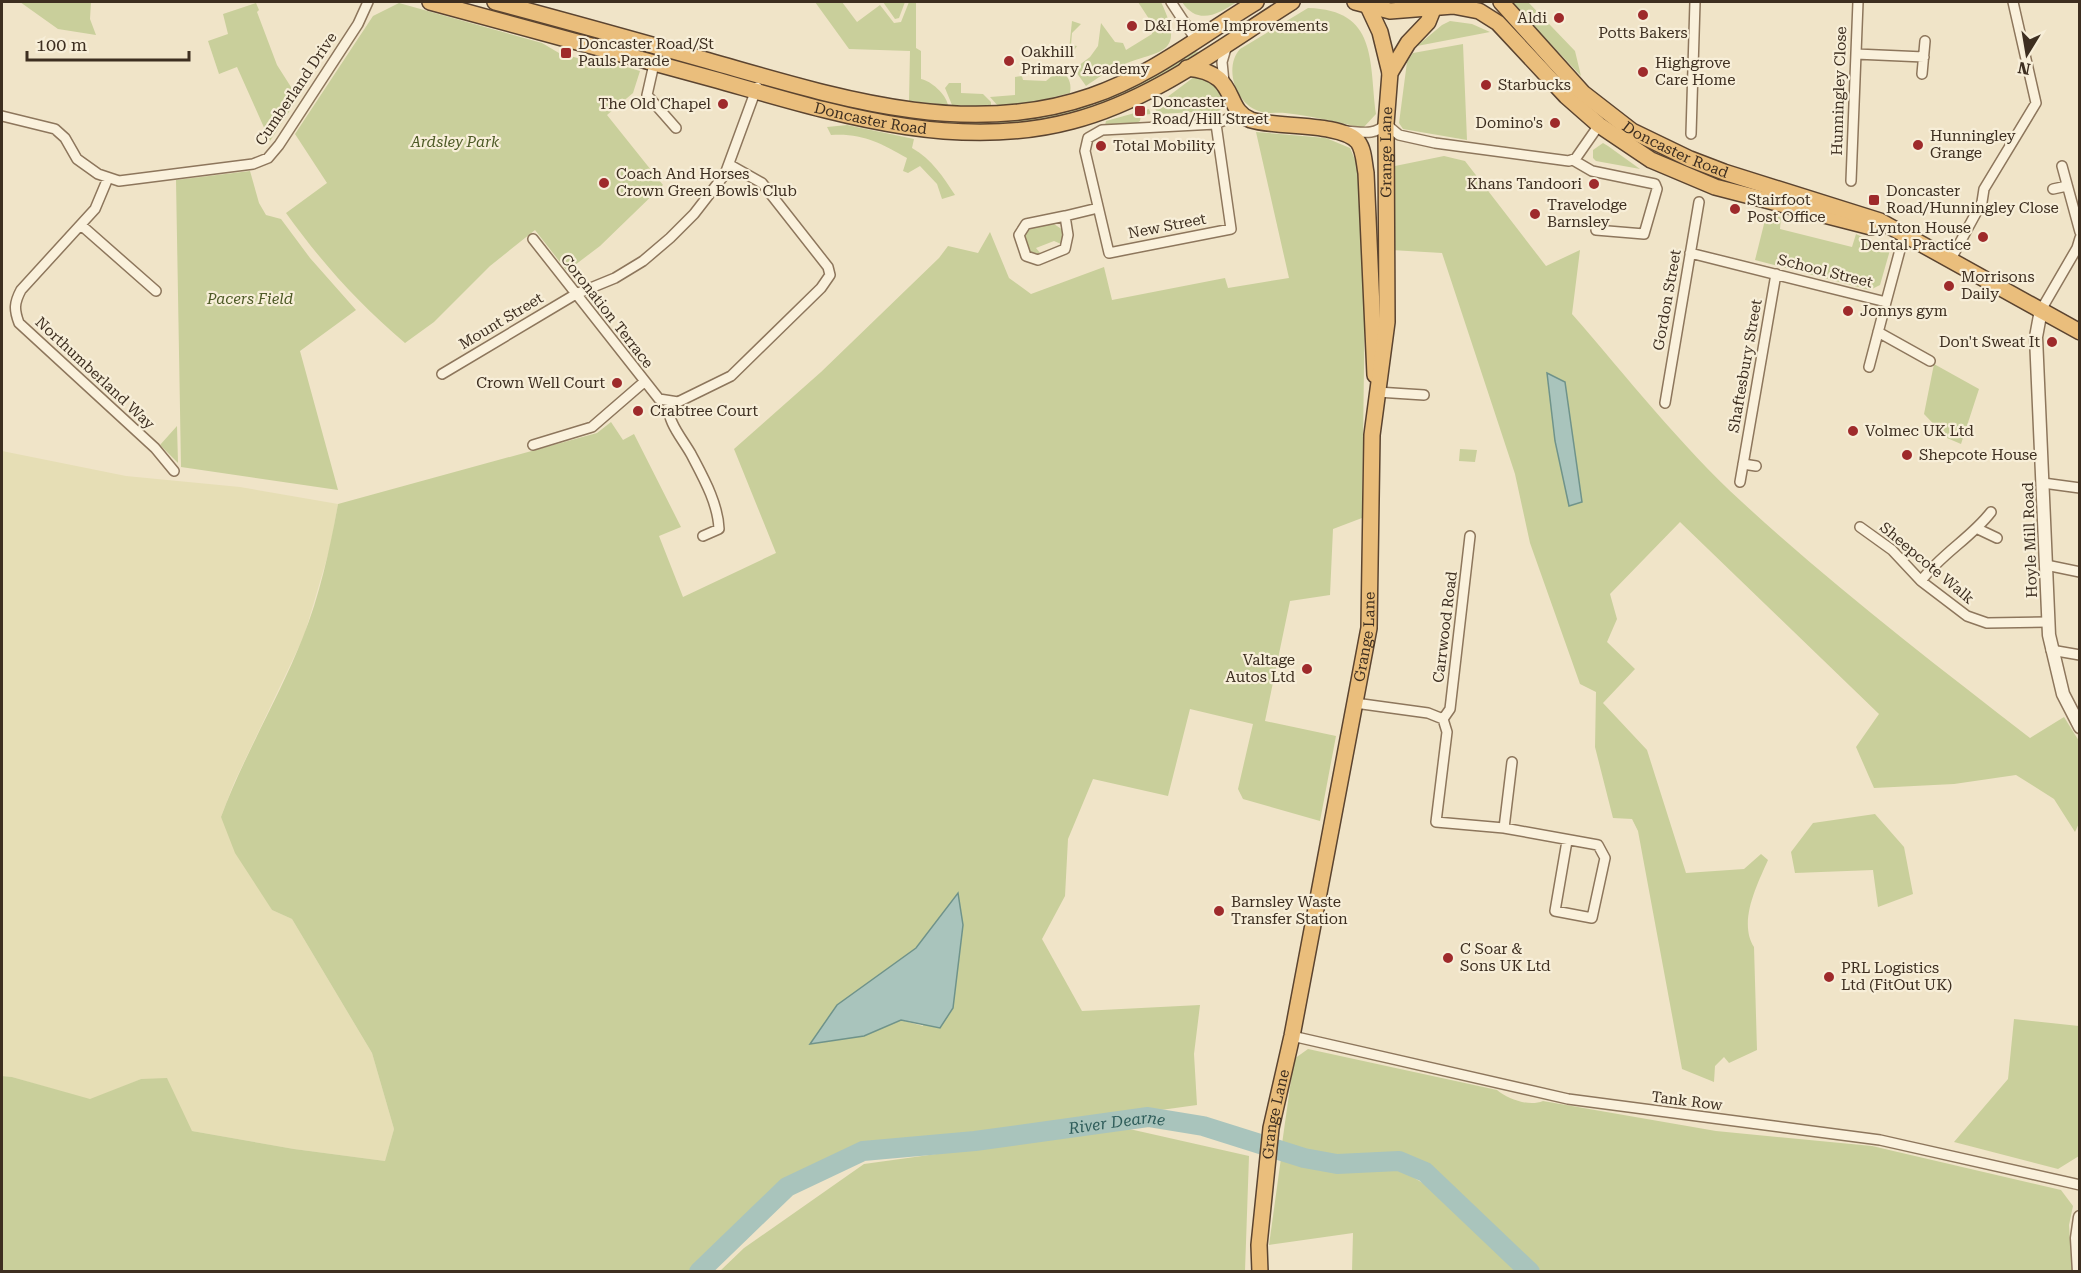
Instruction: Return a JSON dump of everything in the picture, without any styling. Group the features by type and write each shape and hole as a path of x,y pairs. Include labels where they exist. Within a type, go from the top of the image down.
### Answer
{"highway":[{"name":"Doncaster Road","path":"430,2 478,8 654,64 875,122 937,129 999,132 1039,128 1091,115 1144,94 1292,2"},
{"name":"Doncaster Road","path":"495,2 761,76 893,107 948,114 995,115 1043,109 1091,96 1141,73 1256,2"},
{"path":"1215,26 1235,25 1277,2"},
{"path":"1355,2 1368,4 1380,32 1390,74"},
{"name":"Doncaster Road","path":"1501,2 1582,93 1632,131 1690,159 1880,221 2079,332"},
{"name":"Doncaster Road","path":"1368,4 1399,11 1434,4 1464,7 1489,16 1599,125 1632,150 1694,180 1900,233"},
{"name":"Grange Lane","path":"1260,1272 1259,1245 1271,1128 1292,1036 1369,628 1372,435 1387,322 1386,124 1390,74 1408,43 1428,22 1434,4"},
{"path":"1196,40 1205,45 1249,29"},
{"path":"1186,68 1209,73 1224,82 1240,113 1250,120 1319,128 1352,137 1362,149 1366,173 1373,364 1377,392"}],"street":[{"name":"Cumberland Drive","path":"2,116 55,129 64,138 77,159 108,178 130,181 253,164 268,158 358,24 368,2"},
{"path":"1171,2 1196,40"},
{"path":"1691,134 1695,2"},
{"name":"Hunningley Close","path":"1851,181 1858,2"},
{"path":"1951,259 1999,165 2036,103 2013,2"},
{"path":"1922,74 1925,41"},
{"path":"1224,82 1222,62 1228,42"},
{"path":"1856,54 1924,57"},
{"path":"654,64 647,95 676,128"},
{"name":"Mount Street","path":"442,374 576,294 615,278 642,261 670,238 694,214 730,165 761,76"},
{"path":"1065,216 1068,235 1065,249 1038,260 1026,256 1019,235 1026,224 1098,208 1085,151 1088,138 1102,130 1216,124 1240,113"},
{"name":"New Street","path":"1098,208 1109,253 1231,229 1216,124"},
{"path":"1319,128 1371,133 1380,130 1386,124 1399,135 1409,138 1515,156 1557,161 1573,160 1592,171 1652,182 1657,189 1644,234 1596,230"},
{"path":"1573,160 1599,125"},
{"path":"703,536 719,529 718,512 691,454 668,413 669,403 678,402 731,376 821,288 830,275 828,267 762,183 730,165"},
{"path":"1999,165 2008,171"},
{"path":"2062,166 2079,232"},
{"name":"Northumberland Way","path":"108,178 99,202 21,290 15,301 15,311 19,322 155,448 174,471"},
{"path":"2053,189 2067,186"},
{"name":"Gordon Street","path":"1665,404 1699,202"},
{"path":"81,225 156,291"},
{"name":"School Street","path":"1690,253 1886,302 1900,233"},
{"path":"2041,310 2077,248 2079,238"},
{"name":"Coronation Terrace","path":"533,239 658,399 669,403"},
{"name":"Shaftesbury Street","path":"1740,483 1776,274"},
{"path":"1869,367 1886,302"},
{"name":"Hoyle Mill Road","path":"2041,310 2036,337 2048,622 2051,650 2063,694 2079,727"},
{"path":"1878,332 1930,361"},
{"path":"533,445 560,434 592,427 644,382"},
{"path":"1377,392 1424,395"},
{"path":"1743,464 1756,466"},
{"path":"2043,483 2079,488"},
{"path":"1922,581 1935,563 1978,529 1991,512"},
{"name":"Sheepcote Walk","path":"1860,527 1908,564 1922,581 1967,616 1979,621 2048,622"},
{"path":"1978,529 1997,538"},
{"name":"Carrwood Road","path":"1470,536 1450,709 1443,719 1447,732 1436,822 1504,828 1598,845 1605,858 1592,918 1555,911 1567,841"},
{"path":"2046,565 2079,572"},
{"path":"2051,650 2079,655"},
{"path":"1355,703 1428,714 1443,719"},
{"path":"1504,828 1512,762"},
{"name":"Tank Row","path":"1292,1036 1568,1099 1880,1140 2079,1185"},
{"path":"2079,1217 2077,1238 2079,1272"}],"shaded area":[{"path":"2,451 126,476 240,487 338,504 330,548 304,636 234,783 221,817 272,910 292,919 372,1053 394,1129 385,1161 294,1149 192,1131 141,1079 90,1100 2,1076"}],"green space":[{"path":"20,2 91,2 90,19 96,35 58,29"},
{"path":"815,2 842,2 857,22 880,5 894,23 901,22 909,2 916,2 916,48 921,51 921,79 938,89 948,105 909,101 910,51 849,49"},
{"path":"883,2 905,2 899,18 895,19"},
{"path":"1138,2 1161,2 1171,33 1170,42 1157,53 1115,68 1086,86 1074,69 1090,57 1098,46 1101,23 1115,42 1123,43 1126,50 1152,34 1153,25"},
{"path":"1182,2 1237,2 1215,14 1201,16 1188,9"},
{"path":"1511,2 1528,2 1575,51 1581,76"},
{"path":"256,3 259,10 257,12 277,65 298,98 270,141 237,67 219,74 208,41 228,34 223,14"},
{"name":"Ardsley Park","path":"399,3 542,43 559,53 581,59 600,59 640,71 633,93 607,115 663,185 600,246 567,271 535,230 490,266 434,322 405,343 341,282 286,213 327,183 295,134 373,16"},
{"path":"1308,8 1331,11 1347,18 1358,28 1366,42 1376,114 1363,128 1324,119 1262,112 1245,102 1239,94 1233,76 1233,66 1240,49"},
{"path":"538,20 746,78 747,81 744,83 537,25"},
{"path":"1072,21 1081,24 1072,33 1071,45 1077,46 1068,59 1064,59 1061,50 1069,50"},
{"path":"1450,21 1472,24 1490,32 1417,46"},
{"path":"1463,44 1467,140 1403,129 1399,123 1407,62 1413,53"},
{"path":"1192,50 1201,53 1157,81 1096,108 1094,102"},
{"path":"1059,70 1069,79 1070,93 1034,102 998,106 990,97 1015,95 1015,77 1022,76 1023,80 1046,81"},
{"path":"1194,77 1206,79 1215,86 1222,102 1222,108 1211,116 1198,118 1196,112 1158,114 1154,107"},
{"path":"949,83 961,83 961,93 983,94 991,102 991,107 952,105 945,88"},
{"path":"770,84 879,111 935,119 991,121 992,127 959,126 874,116 768,89"},
{"path":"1091,102 1094,109 1065,117 998,126 997,121 1058,112"},
{"path":"1149,109 1151,114 1141,115 1137,123 1105,125 1106,121"},
{"path":"847,125 914,139 912,148 931,163 955,195 942,199 937,184 920,166 908,173 903,171 907,158 862,137 831,135 827,127"},
{"path":"1256,132 1326,138 1350,148 1359,169 1365,292 1362,518 1333,529 1330,595 1290,601 1265,721 1336,736 1320,821 1243,799 1238,789 1253,724 1190,709 1168,796 1093,779 1068,839 1065,896 1042,939 1082,1011 1200,1005 1194,1054 1197,1105 863,1151 783,1183 689,1271 2,1272 2,1076 90,1099 141,1079 167,1078 192,1131 294,1149 385,1161 394,1129 372,1053 292,919 272,910 235,853 221,817 240,771 294,660 315,605 338,504 597,433 611,422 623,440 634,434 681,527 659,536 683,597 776,553 734,449 821,372 939,258 948,246 978,253 990,232 1009,278 1031,294 1104,267 1112,300 1225,278 1228,288 1289,278","holes":["958,893 923,1026 901,1020 864,1036 811,1044 879,975 916,948"]},
{"path":"1603,143 1640,169 1596,161 1593,158 1593,150"},
{"path":"1444,156 1465,161 1546,266 1580,250 1572,314 1675,434 1719,480 1847,594 2030,738 2064,717 2079,741 2080,821 2075,832 2054,799 2016,775 1954,784 1874,788 1856,747 1879,714 1680,522 1610,594 1617,619 1607,642 1635,669 1603,703 1647,750 1686,873 1744,869 1761,854 1768,860 1748,915 1750,937 1754,947 1757,1050 1729,1063 1724,1057 1715,1066 1714,1082 1682,1069 1638,831 1632,819 1613,818 1595,747 1596,692 1580,684 1530,543 1515,474 1442,253 1391,250 1395,166","holes":["1547,374 1573,442 1582,502 1569,505 1555,441"]},
{"name":"Pacers Field","path":"250,171 259,203 266,215 281,219 310,258 356,310 300,351 338,490 181,467 176,180"},
{"path":"1767,212 1781,217 1780,229 1852,247 1856,234 1890,250 1880,285 1870,290 1755,260"},
{"path":"1054,224 1063,230 1064,239 1061,244 1054,241 1036,248 1041,254 1030,252 1024,239 1027,229"},
{"path":"1934,364 1979,389 1961,444 1947,438 1924,414"},
{"path":"177,426 178,463 160,445"},
{"path":"1460,449 1477,450 1475,462 1459,461"},
{"path":"1875,814 1904,847 1913,894 1878,907 1873,870 1795,873 1791,852 1813,823"},
{"path":"2014,1019 2079,1026 2079,1156 2058,1169 1954,1142 2008,1079"},
{"path":"1308,1049 1497,1090 1525,1103 1543,1101 1716,1131 1872,1146 2061,1190 2073,1206 2069,1225 2072,1271 1538,1271 1427,1169 1398,1156 1336,1157 1302,1154 1282,1144 1294,1059"},
{"path":"1125,1128 1249,1156 1245,1271 720,1271 744,1248 864,1164"},
{"path":"1281,1158 1331,1170 1396,1167 1431,1188 1518,1271 1352,1271 1353,1233 1269,1245"}],"water":[{"path":"1547,373 1565,382 1582,502 1569,506 1555,441"},
{"path":"958,893 963,925 953,1008 940,1028 901,1020 864,1036 810,1044 837,1005 916,948"}],"waterway":[{"name":"River Dearne","path":"699,1272 787,1187 863,1151 975,1141 1148,1117 1203,1126 1304,1158 1337,1164 1399,1161 1425,1172 1530,1272"}],"place":[{"name":"Potts Bakers","path":"1643,15"},
{"name":"Aldi","path":"1559,18"},
{"name":"D&I Home Improvements","path":"1132,26"},
{"name":"Doncaster Road/St Pauls Parade","path":"566,53"},
{"name":"Oakhill Primary Academy","path":"1009,61"},
{"name":"Highgrove Care Home","path":"1643,72"},
{"name":"Starbucks","path":"1486,85"},
{"name":"The Old Chapel","path":"723,104"},
{"name":"Doncaster Road/Hill Street","path":"1140,111"},
{"name":"Domino's","path":"1555,123"},
{"name":"Hunningley Grange","path":"1918,145"},
{"name":"Total Mobility","path":"1101,146"},
{"name":"Coach And Horses Crown Green Bowls Club","path":"604,183"},
{"name":"Khans Tandoori","path":"1594,184"},
{"name":"Doncaster Road/Hunningley Close","path":"1874,200"},
{"name":"Stairfoot Post Office","path":"1735,209"},
{"name":"Travelodge Barnsley","path":"1535,214"},
{"name":"Lynton House Dental Practice","path":"1983,237"},
{"name":"Morrisons Daily","path":"1949,286"},
{"name":"Jonnys gym","path":"1848,311"},
{"name":"Don't Sweat It","path":"2052,342"},
{"name":"Crown Well Court","path":"617,383"},
{"name":"Crabtree Court","path":"638,411"},
{"name":"Volmec UK Ltd","path":"1853,431"},
{"name":"Shepcote House","path":"1907,455"},
{"name":"Valtage Autos Ltd","path":"1307,669"},
{"name":"Barnsley Waste Transfer Station","path":"1219,911"},
{"name":"C Soar & Sons UK Ltd","path":"1448,958"},
{"name":"PRL Logistics Ltd (FitOut UK)","path":"1829,977"}]}
